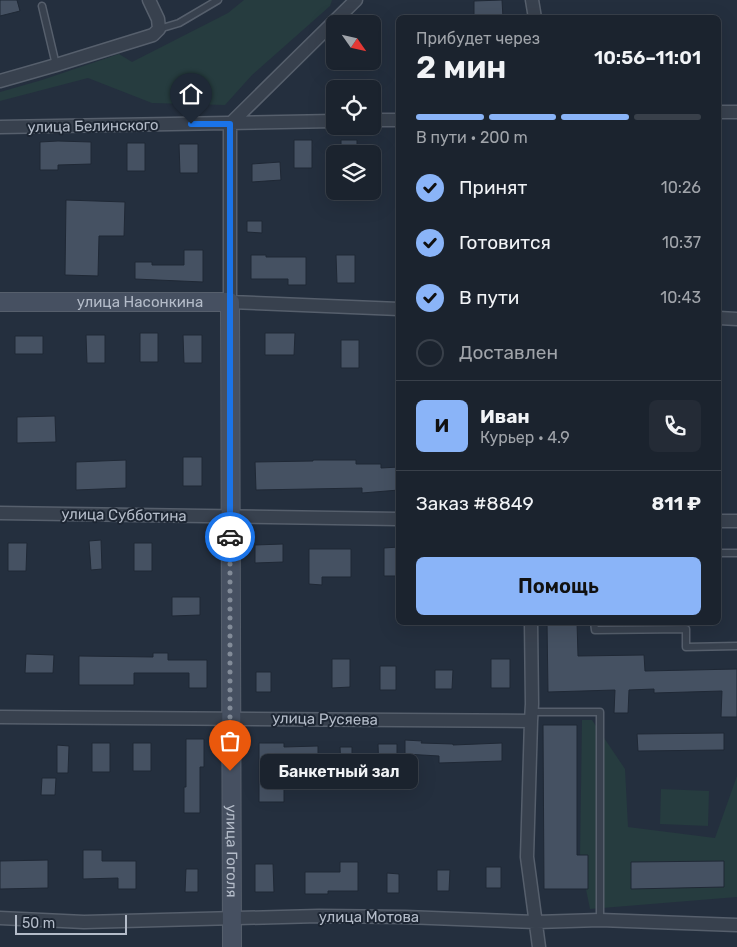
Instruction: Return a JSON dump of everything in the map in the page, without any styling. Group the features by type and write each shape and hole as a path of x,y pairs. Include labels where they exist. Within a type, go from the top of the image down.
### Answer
{"street":[{"path":"0,81 153,35 159,29 158,20 148,0"},
{"path":"230,124 356,0"},
{"path":"532,0 534,15"},
{"path":"721,112 737,112"},
{"path":"381,120 396,120"},
{"name":"улица Белинского","path":"0,127 326,121"},
{"name":"улица Гоголя","path":"230,124 232,947"},
{"name":"улица Насонкина","path":"0,302 230,302 396,309"},
{"path":"721,318 737,318"},
{"name":"улица Субботина","path":"0,513 396,519"},
{"path":"721,522 737,521"},
{"path":"531,625 531,717 527,857 539,947"},
{"name":"улица Русяева","path":"0,717 230,719 531,717"},
{"name":"улица Мотова","path":"0,918 84,922 405,916 536,922 600,920 737,925"}],"lane":[{"path":"159,29 179,23 218,0"},
{"path":"42,6 56,65"},
{"path":"721,553 737,553"},
{"path":"594,625 595,630 686,629 686,647 737,646"},
{"path":"531,717 600,712 600,920"}],"green space":[{"path":"244,0 332,0 330,6 252,75 225,105 152,103 88,78 0,101 0,92 119,54 132,62 228,13"},
{"path":"582,720 592,720 625,769 628,827 715,838 737,776 737,897 590,909 580,860"},
{"path":"661,789 709,791 708,826 660,824"}],"building":[{"path":"0,0 17,0 20,11 0,16"},
{"path":"502,0 503,15 474,15 474,1"},
{"path":"294,140 312,140 312,168 294,168"},
{"path":"341,140 357,140 357,145 341,145"},
{"path":"40,142 91,142 91,164 58,165 58,170 40,170"},
{"path":"127,143 145,143 145,171 127,171"},
{"path":"179,144 198,144 198,173 180,173"},
{"path":"280,162 281,180 252,182 252,164"},
{"path":"66,200 125,202 124,236 99,236 98,276 65,275"},
{"path":"247,221 262,221 262,233 247,232"},
{"path":"184,250 203,250 203,282 135,279 135,262 152,262 152,265 184,265"},
{"path":"251,255 306,257 306,285 288,285 288,279 251,279"},
{"path":"336,255 355,255 355,283 337,283"},
{"path":"140,333 158,333 158,362 140,362"},
{"path":"265,333 295,333 294,355 265,355"},
{"path":"86,335 105,335 105,363 87,363"},
{"path":"183,335 202,335 202,363 184,363"},
{"path":"15,336 43,336 43,354 15,354"},
{"path":"341,340 359,340 359,368 341,368"},
{"path":"55,416 56,442 17,443 17,417"},
{"path":"183,457 202,457 202,486 183,486"},
{"path":"126,460 126,488 76,490 76,462"},
{"path":"356,460 356,464 381,464 381,468 396,467 396,490 362,493 362,488 256,490 255,462"},
{"path":"101,540 102,569 91,570 89,541"},
{"path":"8,543 27,543 26,571 8,571"},
{"path":"134,543 152,543 152,571 134,571"},
{"path":"283,544 283,562 255,563 255,545"},
{"path":"396,547 396,576 384,576 384,548"},
{"path":"309,549 351,549 351,577 322,577 322,585 309,584"},
{"path":"172,597 200,597 200,615 172,616"},
{"path":"547,625 577,625 578,656 644,655 645,671 737,669 737,717 721,717 722,691 654,693 654,689 629,690 628,713 614,713 615,690 548,692"},
{"path":"153,653 168,653 168,660 207,660 207,688 189,688 189,673 134,673 134,685 79,685 79,656 153,657"},
{"path":"26,654 54,655 53,673 25,673"},
{"path":"332,659 350,659 350,687 332,688"},
{"path":"491,659 510,659 510,688 491,688"},
{"path":"380,666 396,666 396,690 380,690"},
{"path":"435,670 453,670 452,689 435,689"},
{"path":"256,672 271,672 271,692 256,692"},
{"path":"543,725 577,725 577,855 588,855 588,889 544,889"},
{"path":"724,733 724,750 638,751 637,734"},
{"path":"186,739 204,739 204,767 200,767 200,813 184,813"},
{"path":"405,740 453,745 502,743 502,761 439,763 439,756 405,754"},
{"path":"92,743 110,743 110,772 92,772"},
{"path":"133,743 151,743 151,771 133,771"},
{"path":"259,743 284,743 284,747 318,746 318,766 284,766 284,802 259,802"},
{"path":"378,744 397,744 397,773 379,773"},
{"path":"57,745 69,746 68,773 57,773"},
{"path":"340,747 352,747 352,768 341,768"},
{"path":"42,778 56,778 55,795 41,795"},
{"path":"83,850 102,850 102,861 136,861 136,889 118,889 118,878 83,879"},
{"path":"48,860 48,888 0,889 0,861"},
{"path":"724,861 724,887 631,889 631,862"},
{"path":"340,862 358,862 358,891 328,891 328,894 305,894 305,872 340,872"},
{"path":"255,864 273,864 274,892 255,892"},
{"path":"486,867 501,867 501,888 486,888"},
{"path":"186,869 198,869 198,892 185,892"},
{"path":"437,870 450,870 449,891 437,891"},
{"path":"387,873 399,874 399,893 387,893"}],"way so far":[{"path":"230,537 230,771"}],"place":[{"name":"Банкетный зал","path":"230,771"}],"route":[{"path":"191,124 230,124 230,537"}]}
